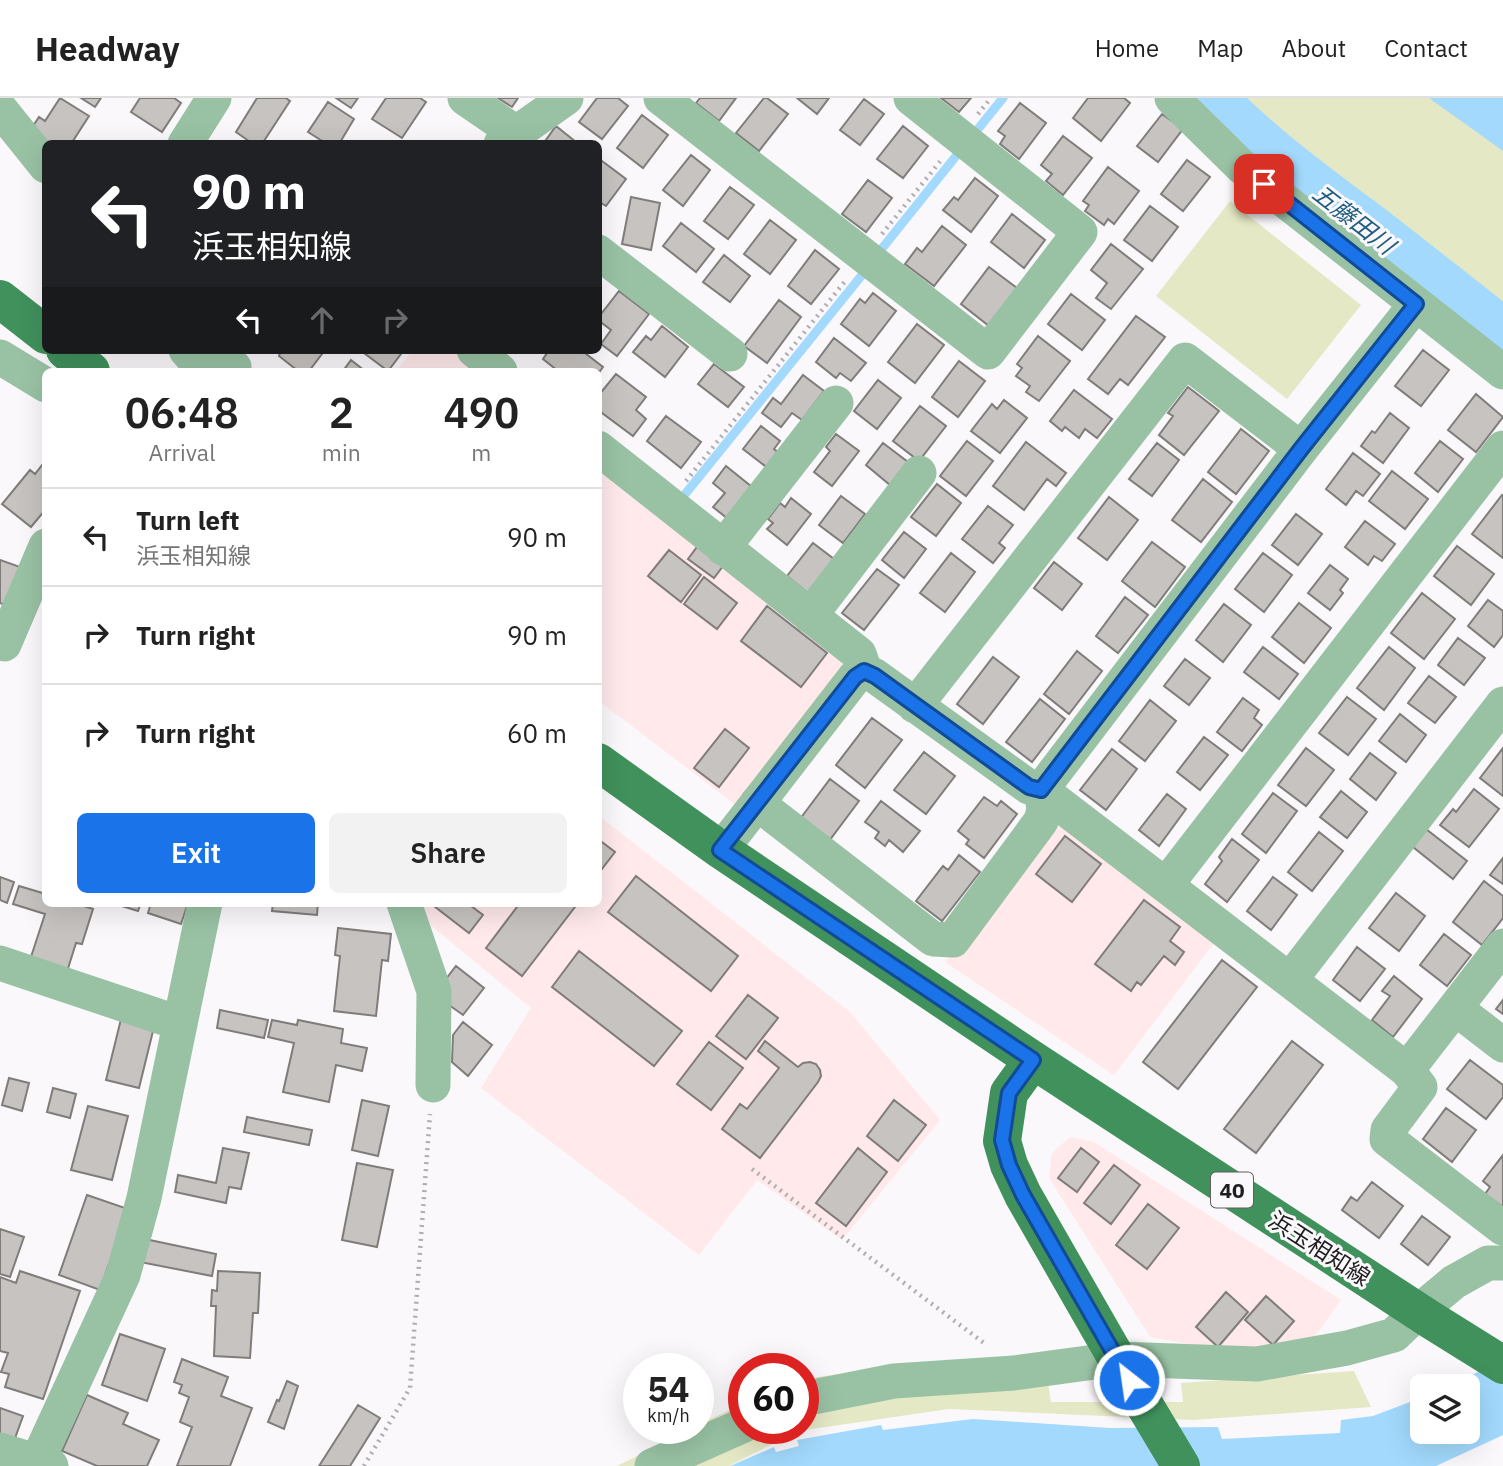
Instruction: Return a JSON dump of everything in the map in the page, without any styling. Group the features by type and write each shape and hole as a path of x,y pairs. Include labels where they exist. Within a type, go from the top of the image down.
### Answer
{"main road":[{"path":"0,299 42,332"},
{"path":"70,354 87,368"},
{"name":"浜玉相知線","path":"602,765 720,850 1033,1060 1503,1365"},
{"path":"1033,1060 1009,1093 1002,1140 1009,1165 1023,1195 1181,1466"}],"street":[{"path":"188,140 214,98"},
{"path":"465,98 509,138 566,98"},
{"path":"661,98 988,352 1080,232 911,98"},
{"path":"1172,98 1242,167 1503,372"},
{"path":"0,109 42,161"},
{"path":"602,255 730,354"},
{"path":"758,803 933,939 953,940 1041,821 1044,809 1041,790 1301,449 1416,304"},
{"path":"189,354 202,363 215,367 236,363"},
{"path":"479,354 496,368"},
{"path":"0,357 42,383"},
{"path":"915,706 1185,360 1301,449"},
{"path":"723,548 836,403"},
{"path":"1166,885 1503,448"},
{"path":"602,451 859,654 864,671 875,676 1029,787 1041,790 1407,1070 1420,1087 1388,1130 1387,1139 1503,1228"},
{"path":"810,615 919,473"},
{"path":"0,643 4,644 42,555"},
{"path":"720,850 855,677 864,671"},
{"path":"1290,981 1503,704"},
{"path":"0,1450 42,1464 123,1275 144,1198 204,907"},
{"path":"405,907 434,991 433,1085"},
{"path":"1407,1070 1503,946"},
{"path":"0,963 179,1023"},
{"path":"1455,1008 1503,1045"},
{"path":"819,1396 894,1381 1014,1373 1117,1359 1256,1364 1347,1348 1395,1335 1424,1316 1454,1282 1488,1263 1503,1263"},
{"path":"652,1466 728,1431"}],"path":[{"path":"668,503 990,98"},
{"path":"364,1466 410,1388 433,1085"},
{"path":"752,1169 1000,1355 1014,1373"}],"shaded area":[{"path":"410,354 462,354 480,368 398,368"},
{"path":"602,463 850,656 737,806 602,703"},
{"path":"1055,816 1217,939 1114,1075 945,962"},
{"path":"602,818 850,1012 940,1120 842,1240 757,1180 699,1255 481,1088 531,1008 428,923 418,907 602,907"},
{"path":"1070,1137 1094,1142 1341,1300 1313,1339 1252,1355 1150,1337 1049,1178 1052,1153"}],"green space":[{"path":"1238,98 1503,98 1503,316 1301,157"},
{"path":"1230,201 1361,305 1287,399 1156,296"},
{"path":"899,1366 1048,1383 1051,1402 1183,1402 1181,1383 1354,1371 1371,1407 1193,1420 949,1409 819,1428 819,1377"},
{"path":"728,1411 728,1444 772,1444 729,1466 617,1466 661,1444 714,1444 714,1417"}],"water":[{"path":"1429,98 1503,98 1503,151"},
{"path":"1503,1357 1503,1435 1436,1466 730,1466 774,1447 776,1452 799,1446 798,1444 819,1444 819,1436 881,1425 883,1430 973,1419 1110,1428 1218,1427 1222,1439 1340,1433 1341,1420 1373,1416 1410,1402 1410,1444 1480,1444 1480,1374 1474,1374"}],"building":[{"path":"60,98 89,116 74,140 42,141 29,132 39,117 45,121"},
{"path":"81,98 101,98 95,107"},
{"path":"140,98 174,98 181,103 162,132 131,112"},
{"path":"257,98 286,98 290,101 265,140 247,140 236,132"},
{"path":"336,98 358,98 351,108"},
{"path":"386,98 420,98 426,102 402,138 372,119"},
{"path":"498,98 518,98 512,107"},
{"path":"597,98 618,98 628,106 602,139 579,122"},
{"path":"700,98 736,98 719,121 696,103"},
{"path":"764,98 788,114 759,151 736,133"},
{"path":"797,98 829,98 817,114"},
{"path":"941,98 971,98 959,112"},
{"path":"1088,98 1124,98 1130,103 1101,141 1073,118"},
{"path":"864,99 884,114 860,145 840,130"},
{"path":"328,102 354,119 341,140 321,140 308,132"},
{"path":"1020,103 1046,123 1019,159 1000,144 1005,136 998,131"},
{"path":"1162,114 1183,129 1158,162 1137,146"},
{"path":"642,115 668,135 643,168 617,148"},
{"path":"556,126 574,140 546,140"},
{"path":"903,126 928,146 903,178 877,159"},
{"path":"1063,136 1092,158 1063,195 1046,181 1052,174 1041,165"},
{"path":"691,155 710,170 683,206 663,190"},
{"path":"1187,160 1210,177 1183,211 1161,194"},
{"path":"602,161 626,179 606,206 602,204"},
{"path":"1108,167 1139,191 1114,224 1108,219 1104,225 1085,211 1089,205 1083,201"},
{"path":"975,178 998,196 971,232 943,210 954,197 958,200"},
{"path":"868,180 892,198 866,232 842,214"},
{"path":"730,187 754,205 728,239 704,221"},
{"path":"631,197 660,203 651,250 622,244"},
{"path":"1150,206 1178,227 1152,261 1124,240"},
{"path":"1012,214 1045,240 1024,268 991,242"},
{"path":"770,220 796,240 770,274 744,254"},
{"path":"681,223 714,249 696,272 663,246"},
{"path":"942,226 966,245 934,286 905,264 917,248 922,252"},
{"path":"1111,244 1143,269 1111,309 1096,298 1107,283 1091,270"},
{"path":"815,250 839,269 811,304 788,286"},
{"path":"724,255 750,276 730,302 703,282"},
{"path":"989,267 1017,288 989,326 961,304"},
{"path":"619,291 649,314 617,356 602,345 611,330 602,323 602,313"},
{"path":"873,293 896,311 869,346 841,324 860,299 865,303"},
{"path":"1071,294 1105,320 1082,350 1048,324"},
{"path":"779,300 801,317 767,363 744,346"},
{"path":"1136,316 1165,337 1128,385 1120,379 1108,394 1088,379"},
{"path":"917,324 944,345 915,383 888,362"},
{"path":"662,326 688,347 665,377 633,352 646,336 651,340"},
{"path":"1038,336 1070,361 1039,401 1026,392 1030,386 1016,376 1022,368 1017,364"},
{"path":"834,338 866,363 851,381 840,373 836,378 816,362"},
{"path":"1423,350 1449,370 1421,406 1395,386"},
{"path":"322,354 311,368 294,368 279,356"},
{"path":"365,354 401,354 390,368 384,368"},
{"path":"546,354 586,354 603,367 554,368 543,359"},
{"path":"351,360 361,368 345,368"},
{"path":"959,361 985,381 958,417 932,397"},
{"path":"714,364 744,387 728,407 698,384"},
{"path":"616,374 646,397 636,410 646,419 633,436 602,413 602,391"},
{"path":"803,375 824,391 802,420 792,413 781,427 762,413 773,398 781,404"},
{"path":"878,380 901,398 877,429 854,411"},
{"path":"1188,387 1219,411 1184,455 1159,435 1173,416 1168,413"},
{"path":"1074,390 1112,419 1097,438 1085,429 1079,438 1065,427 1062,431 1050,421"},
{"path":"1476,394 1503,417 1476,452 1448,430"},
{"path":"1004,400 1027,418 1000,453 971,431 992,404 997,409"},
{"path":"920,406 946,426 919,461 893,441"},
{"path":"1390,413 1409,428 1383,463 1361,446"},
{"path":"666,416 701,442 681,468 647,441"},
{"path":"761,426 780,441 774,449 780,454 769,469 743,449"},
{"path":"1241,429 1269,451 1236,494 1208,472"},
{"path":"836,434 859,451 832,486 814,472 830,451 826,447"},
{"path":"967,441 993,461 966,496 940,476"},
{"path":"1440,441 1463,459 1438,492 1415,473"},
{"path":"1026,442 1066,473 1056,486 1047,479 1024,510 993,486"},
{"path":"883,443 908,462 890,485 866,465"},
{"path":"1157,443 1179,460 1152,496 1129,479"},
{"path":"1353,453 1380,474 1363,496 1356,491 1346,505 1326,489"},
{"path":"42,465 42,514 31,527 2,504 30,470 35,474"},
{"path":"726,466 752,487 728,519 713,507 725,493 713,483"},
{"path":"1392,471 1428,499 1405,529 1369,501"},
{"path":"1203,479 1232,502 1201,542 1172,520"},
{"path":"937,484 961,503 936,536 911,517"},
{"path":"841,496 865,514 843,543 819,525"},
{"path":"1503,496 1503,558 1472,534"},
{"path":"1109,497 1138,520 1107,560 1078,538"},
{"path":"791,498 811,514 787,545 767,529 773,523 768,519 780,503 785,507"},
{"path":"988,506 1013,525 999,543 1005,548 993,563 962,539"},
{"path":"1296,514 1322,534 1298,565 1272,545"},
{"path":"1365,521 1395,544 1382,561 1374,556 1368,565 1345,547"},
{"path":"904,532 926,549 904,578 882,560"},
{"path":"1152,542 1185,567 1155,607 1122,581"},
{"path":"813,543 834,559 808,593 787,576"},
{"path":"1457,546 1494,574 1471,605 1434,576"},
{"path":"697,547 723,566 714,578 688,559"},
{"path":"669,550 701,575 681,602 648,576"},
{"path":"951,553 975,572 945,612 920,593"},
{"path":"1263,553 1292,575 1264,612 1235,589"},
{"path":"0,560 23,568 9,607 0,603"},
{"path":"1054,562 1082,584 1062,610 1034,588"},
{"path":"1330,565 1348,579 1340,590 1343,593 1330,610 1308,593"},
{"path":"877,569 899,585 864,630 842,613"},
{"path":"704,577 737,603 717,629 684,604"},
{"path":"1422,593 1455,619 1424,659 1391,633"},
{"path":"1125,597 1148,615 1118,653 1096,636"},
{"path":"1488,600 1503,611 1503,635 1494,647 1468,626"},
{"path":"1299,603 1331,628 1304,663 1272,637"},
{"path":"1224,604 1251,625 1223,662 1196,640"},
{"path":"767,606 827,653 801,687 741,641"},
{"path":"1458,638 1485,658 1464,685 1438,665"},
{"path":"1263,647 1298,674 1279,699 1244,672"},
{"path":"1389,647 1415,668 1384,710 1357,688"},
{"path":"1077,651 1102,671 1069,714 1044,694"},
{"path":"993,657 1019,677 983,724 957,704"},
{"path":"1185,659 1210,678 1189,705 1164,686"},
{"path":"1429,676 1456,697 1435,723 1408,703"},
{"path":"1347,697 1376,719 1348,755 1319,733"},
{"path":"1243,698 1259,710 1254,718 1262,725 1242,751 1217,732"},
{"path":"1040,699 1065,719 1032,762 1006,742"},
{"path":"1150,700 1176,721 1145,761 1119,741"},
{"path":"1400,714 1426,735 1406,762 1379,741"},
{"path":"872,718 902,740 865,788 836,765"},
{"path":"725,729 749,748 719,787 694,768"},
{"path":"1204,737 1228,755 1200,790 1177,772"},
{"path":"1306,748 1334,770 1306,806 1278,785"},
{"path":"1503,748 1503,796 1480,778"},
{"path":"1112,749 1137,769 1106,810 1080,790"},
{"path":"924,752 955,776 926,814 894,790"},
{"path":"1370,753 1396,773 1376,800 1350,779"},
{"path":"830,779 859,801 829,841 800,819"},
{"path":"1474,789 1499,809 1469,847 1440,825 1453,809 1456,812"},
{"path":"1341,791 1367,812 1347,838 1320,817"},
{"path":"1273,793 1297,811 1266,853 1242,834"},
{"path":"1167,794 1186,809 1159,846 1139,830"},
{"path":"984,797 997,806 1001,801 1017,814 984,858 966,844 969,840 958,831"},
{"path":"881,801 920,831 903,852 889,840 885,846 875,838 879,832 865,822"},
{"path":"1426,829 1467,861 1453,879 1413,847"},
{"path":"1319,832 1343,851 1312,891 1288,872"},
{"path":"1065,836 1101,864 1072,902 1036,874"},
{"path":"1232,839 1259,860 1227,902 1205,884 1222,861 1219,857"},
{"path":"602,842 615,852 602,869"},
{"path":"959,855 980,872 942,921 916,901 943,866 948,870"},
{"path":"1503,858 1503,884 1490,875"},
{"path":"636,876 738,956 711,991 608,912"},
{"path":"0,877 14,882 7,903 0,900"},
{"path":"1273,877 1297,895 1271,930 1247,911"},
{"path":"1484,881 1503,896 1503,918 1482,945 1453,922"},
{"path":"19,886 42,893 42,907 93,909 82,944 76,943 65,978 28,966 45,914 13,904"},
{"path":"1396,893 1425,916 1399,951 1369,928"},
{"path":"1144,900 1180,927 1170,941 1184,952 1175,965 1164,956 1141,985 1137,982 1131,991 1095,964"},
{"path":"150,907 187,907 181,924 148,913"},
{"path":"272,907 318,907 317,915 272,911"},
{"path":"435,907 472,907 483,915 469,933"},
{"path":"517,907 575,907 522,976 486,948"},
{"path":"338,928 391,934 388,961 382,960 376,1016 334,1011 340,956 335,955"},
{"path":"1444,934 1471,955 1447,986 1420,965"},
{"path":"1357,947 1385,969 1360,1001 1333,980"},
{"path":"579,951 682,1031 654,1066 552,987"},
{"path":"1222,960 1257,987 1178,1089 1143,1062"},
{"path":"456,966 484,988 463,1015 449,1005 446,979"},
{"path":"1394,976 1422,999 1393,1037 1372,1020 1390,996 1382,991"},
{"path":"748,995 778,1018 746,1059 716,1036"},
{"path":"1503,1000 1503,1014 1496,1009"},
{"path":"220,1010 268,1020 264,1038 217,1028"},
{"path":"122,1015 155,1023 139,1088 106,1080"},
{"path":"272,1020 297,1025 298,1020 343,1029 341,1043 367,1048 362,1071 336,1065 329,1102 283,1092 294,1043 268,1037"},
{"path":"463,1022 492,1045 468,1076 452,1062 453,1035"},
{"path":"765,1041 798,1067 803,1063 816,1064 821,1076 760,1158 722,1129 740,1104 747,1109 779,1068 758,1051"},
{"path":"1292,1041 1323,1065 1256,1153 1224,1129"},
{"path":"709,1042 743,1068 711,1110 677,1084"},
{"path":"1470,1060 1503,1085 1503,1097 1486,1119 1447,1089"},
{"path":"9,1078 29,1083 22,1111 2,1105"},
{"path":"53,1088 76,1094 70,1118 47,1112"},
{"path":"362,1100 389,1106 378,1156 352,1150"},
{"path":"894,1100 926,1125 898,1161 867,1136"},
{"path":"88,1106 128,1116 112,1180 71,1170"},
{"path":"1446,1108 1476,1130 1452,1162 1423,1139"},
{"path":"247,1117 312,1130 309,1145 244,1132"},
{"path":"223,1148 249,1153 241,1189 229,1187 226,1203 175,1192 178,1175 216,1183"},
{"path":"858,1148 887,1172 846,1226 816,1203"},
{"path":"1081,1148 1099,1162 1077,1192 1058,1178"},
{"path":"1503,1155 1503,1207 1485,1194 1490,1187 1483,1181"},
{"path":"357,1163 393,1170 377,1247 342,1240"},
{"path":"1114,1165 1140,1185 1111,1224 1084,1203"},
{"path":"1372,1182 1403,1206 1379,1238 1342,1210 1351,1197 1357,1201"},
{"path":"87,1195 128,1209 100,1290 59,1275"},
{"path":"1148,1204 1179,1228 1147,1269 1116,1245"},
{"path":"1422,1216 1450,1237 1428,1265 1401,1244"},
{"path":"0,1229 24,1237 10,1277 0,1274"},
{"path":"145,1239 216,1254 212,1276 140,1262"},
{"path":"20,1271 80,1291 43,1399 5,1387 9,1374 1,1372 8,1353 0,1351 0,1277 16,1283"},
{"path":"218,1271 260,1273 258,1313 253,1313 250,1358 214,1356 216,1306 211,1306 212,1290 217,1291"},
{"path":"1226,1292 1248,1312 1218,1347 1196,1327"},
{"path":"1266,1296 1294,1321 1273,1345 1245,1320"},
{"path":"120,1334 165,1349 147,1401 102,1385"},
{"path":"182,1359 228,1377 221,1396 252,1408 230,1466 177,1466 192,1427 180,1422 189,1397 179,1393 182,1385 174,1382"},
{"path":"287,1381 298,1386 284,1429 268,1422"},
{"path":"87,1395 128,1413 123,1424 159,1440 147,1466 97,1466 62,1451"},
{"path":"358,1405 380,1418 350,1466 319,1466"},
{"path":"0,1408 23,1416 14,1441 0,1436"}],"waterway":[{"path":"978,129 1003,98"},
{"name":"五藤田川","path":"1211,98 1286,166 1503,334"},
{"path":"880,251 956,156"},
{"path":"686,493 862,275"}],"route":[{"path":"1129,1380 1023,1195 1009,1165 1002,1140 1009,1093 1033,1060 720,850 855,677 864,671 875,676 1029,787 1041,790 1301,449 1416,304 1264,184"}]}
